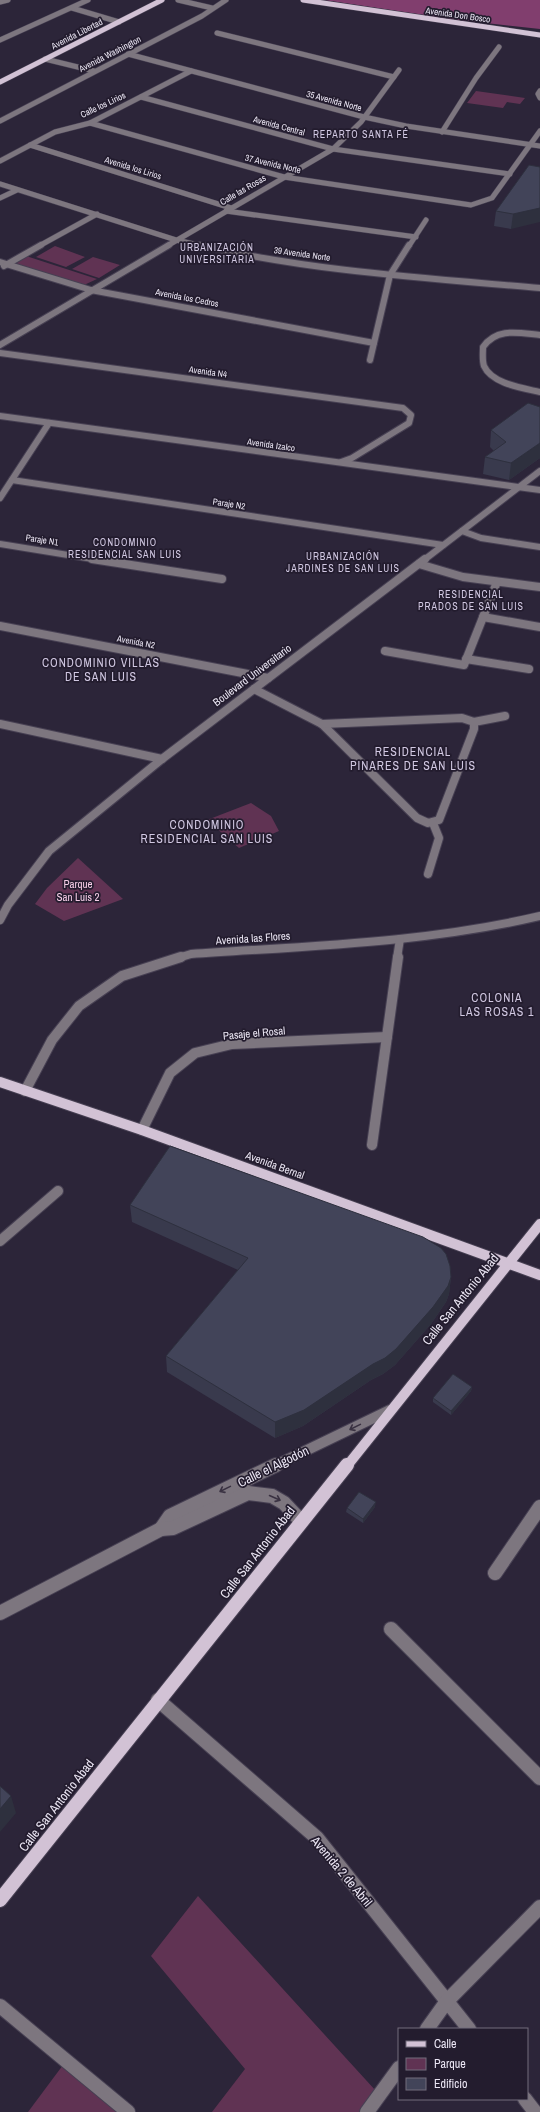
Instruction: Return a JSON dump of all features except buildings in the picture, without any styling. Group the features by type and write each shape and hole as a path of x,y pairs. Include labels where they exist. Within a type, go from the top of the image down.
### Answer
{"main road":[{"name":"Avenida Libertad","path":"0,82 162,0"},
{"name":"Avenida Don Bosco","path":"304,0 329,6 540,35"},
{"name":"Avenida Bernal","path":"0,1082 142,1130 540,1275"},
{"name":"Calle San Antonio Abad","path":"0,1900 507,1263 540,1224"}],"street":[{"path":"0,2 8,0"},
{"path":"0,40 88,0"},
{"path":"178,0 212,8"},
{"name":"Avenida Washington","path":"0,121 206,14 212,8 226,0"},
{"path":"72,8 119,22"},
{"path":"217,33 394,77"},
{"path":"442,132 476,78 499,47"},
{"name":"35 Avenida Norte","path":"128,54 364,117 442,132 540,146"},
{"path":"45,59 94,71"},
{"name":"Calle las Rosas","path":"0,345 91,290 333,149 351,135 359,126 399,70"},
{"name":"Calle los Lirios","path":"0,161 55,132 90,123 191,71"},
{"path":"540,91 538,94 540,98"},
{"name":"Avenida Central","path":"141,97 333,149 510,174"},
{"name":"37 Avenida Norte","path":"90,123 284,178 461,204 479,204 492,198 510,174"},
{"path":"510,174 540,131"},
{"name":"Avenida los Lirios","path":"30,146 229,209 416,237"},
{"name":"39 Avenida Norte","path":"0,184 176,240 240,255 390,275 540,288"},
{"path":"0,198 17,190"},
{"path":"0,268 97,214"},
{"path":"370,360 390,275 426,220"},
{"name":"Avenida los Cedros","path":"0,262 91,290 374,343"},
{"path":"540,335 499,334 490,337 483,347 484,367 491,375 502,381 540,392"},
{"name":"Avenida N4","path":"0,353 403,408 411,415 409,423 352,458 337,463"},
{"name":"Avenida Izalco","path":"0,416 540,490"},
{"path":"0,498 49,423"},
{"name":"Boulevard Universitario","path":"0,920 8,905 49,851 162,759 540,471"},
{"name":"Paraje N2","path":"12,480 443,546"},
{"path":"462,531 481,538 540,547"},
{"name":"Paraje N1","path":"0,544 222,579"},
{"path":"419,564 437,571 497,582 540,587"},
{"path":"465,662 497,582"},
{"path":"483,617 540,627"},
{"name":"Avenida N2","path":"0,626 268,678"},
{"path":"385,651 529,669"},
{"path":"254,689 322,724 417,818 425,823 433,824 439,820 474,729 474,722"},
{"path":"322,724 462,718 474,722 505,716"},
{"path":"0,724 162,759"},
{"path":"428,874 439,838 433,824"},
{"name":"Avenida las Flores","path":"25,1091 52,1040 79,1006 122,976 191,954 400,939 515,922 540,916"},
{"path":"372,1145 400,939"},
{"name":"Pasaje el Rosal","path":"142,1130 170,1073 195,1053 232,1044 387,1037"},
{"path":"0,1241 58,1191"},
{"name":"Calle el Algodón","path":"161,1529 170,1516 390,1410"},
{"name":"Calle el Algodón","path":"0,1613 161,1529 173,1528 248,1493 261,1492 284,1502 301,1521"},
{"path":"495,1573 540,1507"},
{"path":"391,1630 540,1778"},
{"name":"Avenida 2 de Abril","path":"158,1700 317,1838 468,2028"},
{"path":"428,2028 447,2002 540,1907"},
{"path":"0,2006 128,2112"},
{"path":"367,2112 398,2069"},
{"path":"526,2100 535,2112"}],"green space":[{"path":"476,91 525,98 520,104 507,102 503,108 467,103"},
{"path":"55,246 85,257 66,267 36,257"},
{"path":"23,255 97,279 84,285 9,263"},
{"path":"93,257 120,265 99,278 72,269"},
{"path":"251,803 271,816 279,831 239,848 207,820"},
{"name":"Parque San Luis 2","path":"78,858 123,899 64,921 35,904 47,888"},
{"path":"198,1896 376,2091 361,2112 212,2112 245,2069 151,1956"},
{"path":"66,2061 128,2112 28,2112"}],"shaded area":[{"path":"324,0 540,0 540,29 451,19"}],"district":[{"name":"REPARTO SANTA FÉ","path":"361,134"},
{"name":"URBANIZACIÓN UNIVERSITARIA","path":"217,252"},
{"name":"CONDOMINIO RESIDENCIAL SAN LUIS","path":"125,548"},
{"name":"URBANIZACIÓN JARDINES DE SAN LUIS","path":"343,562"},
{"name":"RESIDENCIAL PRADOS DE SAN LUIS","path":"471,600"},
{"name":"CONDOMINIO VILLAS DE SAN LUIS","path":"101,670"},
{"name":"RESIDENCIAL PINARES DE SAN LUIS","path":"413,759"},
{"name":"CONDOMINIO RESIDENCIAL SAN LUIS","path":"207,832"},
{"name":"COLONIA LAS ROSAS 1","path":"497,1005"}]}
